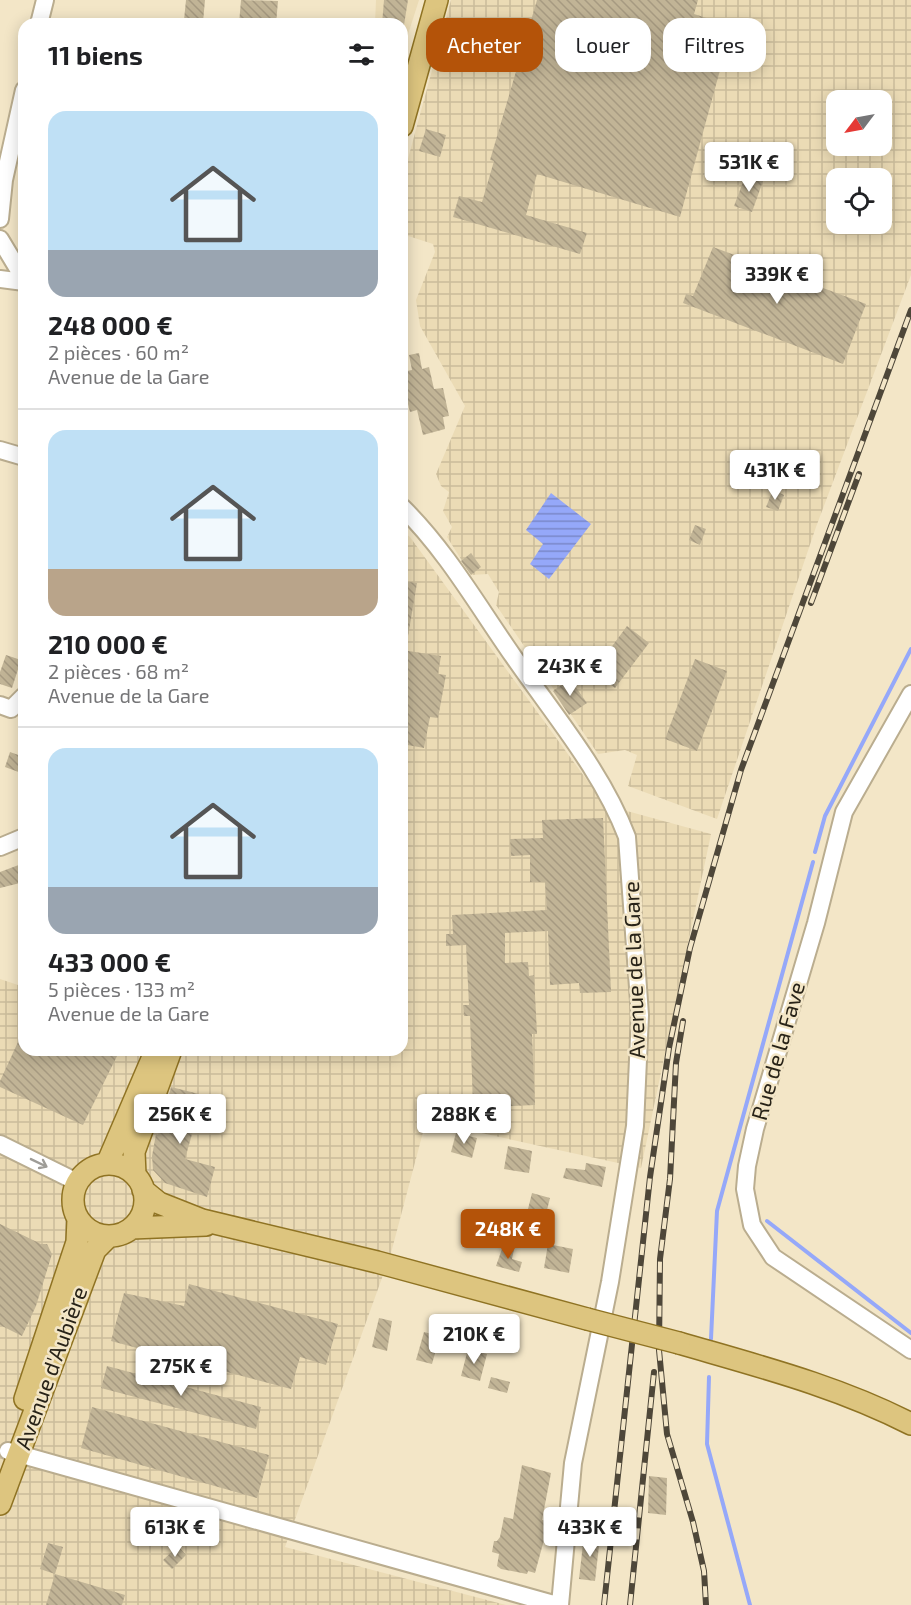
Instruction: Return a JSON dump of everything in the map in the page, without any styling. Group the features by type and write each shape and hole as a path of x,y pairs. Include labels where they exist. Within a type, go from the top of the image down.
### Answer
{"main road":[{"path":"408,104 437,0"},
{"path":"106,1164 153,1056"},
{"path":"132,1228 144,1207 134,1152 169,1056"},
{"path":"222,1224 132,1228 109,1236 95,1233 78,1219 73,1200 77,1182 87,1171 106,1164 122,1166 159,1203 202,1220 222,1224 376,1262 679,1342 814,1382 850,1395 911,1424"},
{"name":"Avenue d'Aubière","path":"0,1504 13,1453 77,1242 78,1219"},
{"name":"Avenue d'Aubière","path":"0,1472 13,1453 95,1250 109,1236"}],"street":[{"path":"40,18 45,0"},
{"path":"0,219 1,194 18,117"},
{"path":"0,232 0,239 18,270"},
{"path":"0,263 18,276"},
{"path":"0,279 18,280"},
{"path":"0,450 18,455"},
{"name":"Avenue de la Gare","path":"408,513 439,551 593,771 617,811 627,837 640,1015 635,1126 610,1282 573,1463 559,1605"},
{"name":"Rue de la Fave","path":"911,694 844,812 816,923 755,1129 745,1189 752,1225 773,1257 911,1350"},
{"path":"0,705 11,709 18,702"},
{"path":"0,847 18,840"},
{"path":"0,1144 77,1182"},
{"path":"13,1453 559,1605"}],"shaded area":[{"path":"376,0 419,0 408,34 408,18 375,18"},
{"path":"451,0 911,0 911,275 816,527 717,819 628,786 637,755 625,750 598,754 496,605 499,592 488,574 471,575 447,537 452,527 443,511 449,492 441,486 436,474 465,406 420,326 416,300 435,252 433,244 408,236 408,159 432,72 543,72 543,18 446,18"},
{"path":"408,536 605,805 711,834 641,1168 426,1121 391,1253 285,1547 506,1605 0,1605 0,979 18,985 18,1056 408,1056"}],"water":[{"path":"551,493 591,524 549,579 530,564 543,544 526,530"}],"building":[{"path":"186,0 205,0 203,18 184,18"},
{"path":"241,0 278,1 277,18 240,18"},
{"path":"384,0 408,0 405,18 382,18"},
{"path":"537,0 698,0 694,14 707,18 663,18 663,72 719,72 680,217 537,174 526,215 587,233 580,254 453,217 459,196 482,202 494,161 490,160 516,72 543,72 543,18 532,18"},
{"path":"426,129 446,135 440,157 419,151"},
{"path":"746,174 763,181 752,212 734,206"},
{"path":"713,247 866,304 843,364 683,303 686,294 693,296"},
{"path":"419,353 422,369 429,367 434,389 443,388 449,416 443,417 445,429 423,435 417,410 410,412 408,371 412,370 409,355"},
{"path":"773,490 784,495 778,511 766,507"},
{"path":"695,525 706,529 700,545 689,540"},
{"path":"471,553 481,567 471,575 461,561"},
{"path":"408,582 417,583 408,636"},
{"path":"627,626 649,643 615,688 593,672"},
{"path":"408,651 441,656 438,674 446,675 438,718 430,717 424,748 408,745"},
{"path":"6,655 18,659 18,669 12,688 0,684 0,672"},
{"path":"695,659 727,671 697,751 665,739"},
{"path":"570,679 587,703 569,715 553,691"},
{"path":"10,752 18,755 18,772 5,767"},
{"path":"603,818 611,992 580,993 579,983 550,985 548,931 505,933 505,963 528,962 529,976 534,975 537,1034 532,1034 535,1105 473,1108 470,1016 464,1016 463,1005 469,1005 466,945 446,946 446,934 453,934 452,915 547,910 545,882 530,882 530,855 511,856 510,839 543,838 542,820"},
{"path":"18,865 18,884 0,888 0,872"},
{"path":"18,1042 18,1056 117,1056 83,1125 0,1087 0,1081"},
{"path":"171,1087 203,1095 185,1159 215,1167 207,1197 165,1183 153,1170 152,1156 156,1134 158,1135"},
{"path":"456,1133 477,1138 472,1158 451,1152"},
{"path":"508,1146 532,1151 529,1173 504,1169"},
{"path":"586,1163 606,1167 602,1187 563,1178 566,1168 585,1170"},
{"path":"532,1193 550,1198 544,1222 526,1217"},
{"path":"0,1224 41,1244 47,1244 52,1254 36,1306 22,1336 0,1325"},
{"path":"548,1244 573,1249 569,1273 544,1268"},
{"path":"503,1246 514,1249 512,1259 522,1262 519,1272 496,1266"},
{"path":"189,1284 338,1324 326,1365 300,1357 291,1389 111,1341 124,1293 184,1306"},
{"path":"379,1318 392,1321 387,1351 372,1347"},
{"path":"424,1332 440,1336 432,1364 416,1360"},
{"path":"468,1349 487,1354 480,1381 461,1376"},
{"path":"107,1366 261,1407 256,1429 101,1388"},
{"path":"491,1377 510,1382 507,1393 488,1388"},
{"path":"92,1407 269,1455 257,1498 81,1448"},
{"path":"522,1465 551,1473 542,1520 548,1521 544,1540 535,1573 528,1571 527,1574 501,1569 497,1566 499,1554 492,1552 494,1541 500,1537 504,1517 513,1519"},
{"path":"649,1476 667,1478 666,1515 648,1513"},
{"path":"584,1535 600,1537 595,1581 579,1579"},
{"path":"48,1543 63,1547 55,1574 40,1569"},
{"path":"178,1546 186,1555 172,1569 163,1560"},
{"path":"55,1574 125,1595 122,1605 46,1605"}],"waterway":[{"path":"815,852 825,816 911,649"},
{"path":"711,1339 717,1211 813,862"},
{"path":"767,1221 911,1333"},
{"path":"709,1377 707,1444 750,1605"}],"railway":[{"path":"604,1605 650,1177 669,1048 690,948 741,770 911,310"},
{"path":"811,603 859,474"},
{"path":"683,1021 676,1063 670,1179 660,1259 659,1350 667,1434 693,1522 704,1571 706,1605"},
{"path":"630,1605 654,1372"}]}
